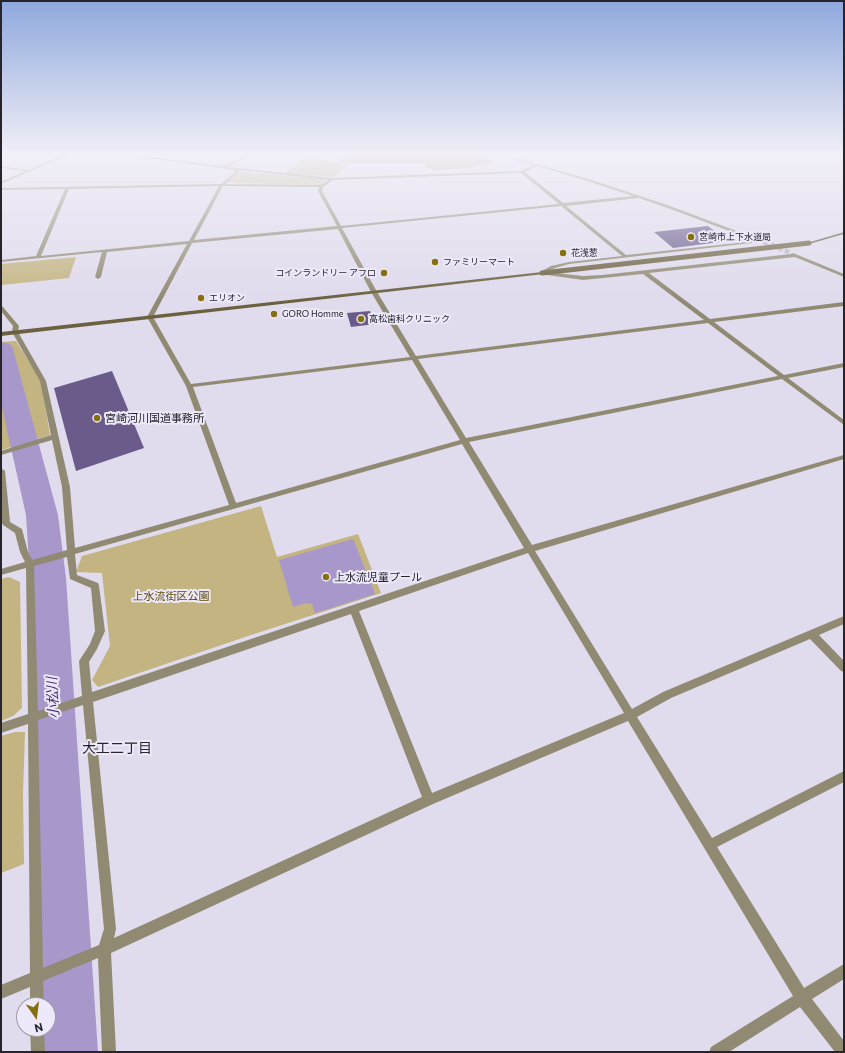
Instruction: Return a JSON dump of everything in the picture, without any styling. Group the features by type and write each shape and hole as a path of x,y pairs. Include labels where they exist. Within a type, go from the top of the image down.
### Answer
{"street":[{"path":"38,258 61,203"},
{"path":"150,317 212,203"},
{"path":"327,203 374,292 802,998 844,1052"},
{"path":"1,261 581,203"},
{"path":"542,273 553,267 569,263 762,242 656,203"},
{"path":"563,205 624,256"},
{"path":"1,334 809,244 844,233"},
{"path":"98,277 105,251"},
{"path":"789,252 844,276"},
{"path":"542,273 583,278 797,255"},
{"path":"644,272 844,422"},
{"path":"189,386 844,304"},
{"path":"1,308 16,326 16,332 43,381 66,487 73,577 96,586 100,631 94,646 84,661 110,929 104,949 109,1052"},
{"path":"150,317 189,386 232,506"},
{"path":"1,572 465,441 844,365"},
{"path":"1,453 54,437"},
{"path":"1,728 354,610 530,549 844,457"},
{"path":"1,471 4,523 19,531 24,552 30,564 37,997"},
{"path":"354,610 429,800"},
{"path":"1,992 104,949 429,800 631,715 667,695 844,620"},
{"path":"812,634 844,668"},
{"path":"710,845 844,776"},
{"path":"716,1052 844,971"},
{"path":"37,1037 38,1052"}],"green space":[{"path":"76,257 69,278 1,285 1,264"},
{"path":"16,341 41,381 50,435 2,450 1,342"},
{"name":"上水流街区公園","path":"261,506 277,557 358,534 381,593 98,687 92,680 110,646 102,573 76,572 82,556"},
{"path":"9,577 20,582 22,708 13,716 1,721 1,579"},
{"path":"15,732 25,732 23,794 24,864 1,873 1,736"}],"shaded area":[{"name":"上水流児童プール","path":"353,539 375,594 315,613 312,604 306,603 293,607 279,560"}],"building":[{"name":"宮崎市上下水道局","path":"708,226 728,241 673,248 654,232"},
{"name":"高松歯科クリニック","path":"370,311 375,324 351,327 347,313"},
{"name":"宮崎河川国道事務所","path":"112,371 144,448 76,471 54,388"}],"waterway":[{"name":"小松川","path":"1,349 42,515 48,578 68,1052"}],"tunnel":[{"path":"764,242 789,252"}],"place":[{"name":"宮崎市上下水道局","path":"691,237"},
{"name":"花浅葱","path":"563,253"},
{"name":"ファミリーマート","path":"435,262"},
{"name":"コインランドリー アフロ","path":"384,273"},
{"name":"エリオン","path":"201,298"},
{"name":"GORO Homme","path":"274,314"},
{"name":"高松歯科クリニック","path":"361,319"},
{"name":"宮崎河川国道事務所","path":"97,418"},
{"name":"上水流児童プール","path":"326,577"}],"district":[{"name":"大工二丁目","path":"117,748"}]}
